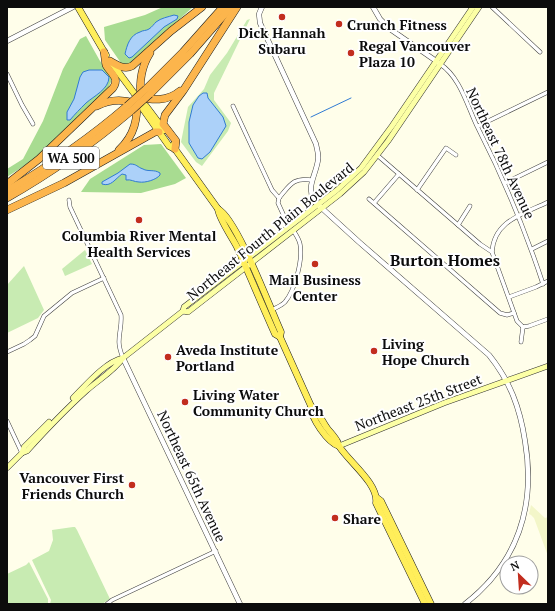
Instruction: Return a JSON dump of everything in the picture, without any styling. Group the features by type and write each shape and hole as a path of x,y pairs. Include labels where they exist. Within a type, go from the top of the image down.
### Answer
{"highway":[{"path":"110,61 123,68 130,67 171,31 202,7"},
{"name":"WA 500","path":"148,91 222,7"},
{"name":"WA 500","path":"7,198 71,158 193,51 230,7"},
{"path":"175,149 176,141 164,124 163,118 190,80 237,7"},
{"path":"112,156 131,136 136,121 142,73 147,58 153,48"},
{"path":"7,184 39,159 90,111 116,83 114,76 106,64 104,52"},
{"path":"90,111 106,102 114,100 139,101 169,98 179,92 190,80"},
{"name":"WA 500","path":"7,191 69,151 129,108"},
{"path":"7,210 48,191 155,132 159,132"}],"main road":[{"path":"78,7 110,61 169,146 175,149"},
{"name":"Northeast Fourth Plain Boulevard","path":"7,468 22,453 27,451 97,381 119,364 123,358 183,311 188,312 247,262 356,179 377,155 472,7"},
{"name":"Northeast Fourth Plain Boulevard","path":"319,207 361,168 479,7"},
{"path":"139,101 146,106 166,132 173,142 175,149 218,209 226,216 237,234 260,300 275,334 280,334"},
{"path":"377,155 376,152 392,130 392,126"},
{"path":"247,262 271,310 311,406 310,411 322,431 334,444 339,446 360,470 377,498 381,501 431,604"},
{"path":"260,300 265,303 268,310 271,310"},
{"name":"Northeast 25th Street","path":"339,446 444,403 548,366"},
{"path":"377,498 376,503 425,604"}],"street":[{"path":"7,41 73,7"},
{"path":"262,7 259,14 260,23 316,144 318,160 312,180 311,193 319,207 480,347 496,364 507,381 520,414 528,459 529,481 526,504 519,531 509,555 494,576 480,592 465,604"},
{"path":"373,7 380,19 390,29 438,62"},
{"path":"492,7 540,52"},
{"name":"Northeast 78th Avenue","path":"438,62 455,78 505,183 532,249 543,284"},
{"path":"7,74 33,124"},
{"path":"478,126 548,92"},
{"path":"233,106 272,192 279,198"},
{"path":"417,190 443,150 446,148 456,155"},
{"path":"377,155 480,244 492,252"},
{"path":"505,183 548,162"},
{"path":"374,203 399,174"},
{"path":"271,310 281,305 288,298 298,274 300,246 299,240 278,203 279,198 295,181 303,179 312,180"},
{"path":"369,198 500,313 507,315 514,313"},
{"path":"69,200 70,207 121,315 122,324 119,347 123,358"},
{"path":"523,327 517,321 514,313 492,252 493,246 497,234 507,222 548,202"},
{"path":"458,224 470,206"},
{"path":"532,249 548,241"},
{"path":"7,352 35,336 44,316 72,293 104,278"},
{"path":"509,297 548,281"},
{"path":"523,327 548,319"},
{"path":"521,342 523,327"},
{"name":"Northeast 65th Avenue","path":"123,358 240,604"},
{"path":"7,421 22,453"},
{"path":"107,604 112,600 216,551"}],"green space":[{"path":"163,7 193,7 128,65 121,63 105,40 104,27 145,15"},
{"path":"250,19 214,93 214,100 231,123 228,131 202,166 196,162 181,142 188,107 204,89 210,75 227,53 247,20"},
{"path":"86,36 100,61 111,76 111,82 107,90 33,160 7,177 7,169 23,159 43,121 63,69 80,39"},
{"path":"161,144 186,178 175,184 141,193 81,192 90,179 144,145"},
{"path":"85,250 92,264 65,276 62,269"},
{"path":"24,266 44,310 38,318 7,333 7,285"},
{"path":"531,505 545,518 548,517 548,556 534,518 529,514"},
{"path":"75,527 110,599 102,604 50,604 51,600 32,560 49,551 53,540 52,530"},
{"path":"29,562 48,599 48,604 7,604 7,574"}],"water":[{"path":"174,15 178,16 177,19 164,27 132,57 129,58 125,54 128,44 134,35 149,29 160,20"},
{"path":"89,70 102,70 109,77 107,85 86,103 70,120 67,120 67,112 74,99 80,77 83,72"},
{"path":"203,93 207,93 208,98 223,117 226,126 210,152 202,159 198,158 189,143 189,122 193,105"},
{"path":"130,164 136,165 145,170 158,172 160,175 147,182 137,182 126,180 126,175 122,174 113,182 105,185 102,184 102,182"}],"waterway":[{"path":"311,117 351,98"}],"place":[{"name":"Dick Hannah Subaru","path":"282,17"},
{"name":"Crunch Fitness","path":"339,24"},
{"name":"Regal Vancouver Plaza 10","path":"351,53"},
{"name":"Columbia River Mental Health Services","path":"139,220"},
{"name":"Mail Business Center","path":"315,264"},
{"name":"Living Hope Church","path":"374,351"},
{"name":"Aveda Institute Portland","path":"168,357"},
{"name":"Living Water Community Church","path":"185,402"},
{"name":"Vancouver First Friends Church","path":"132,485"},
{"name":"Share","path":"335,518"}],"district":[{"name":"Burton Homes","path":"445,260"}]}
